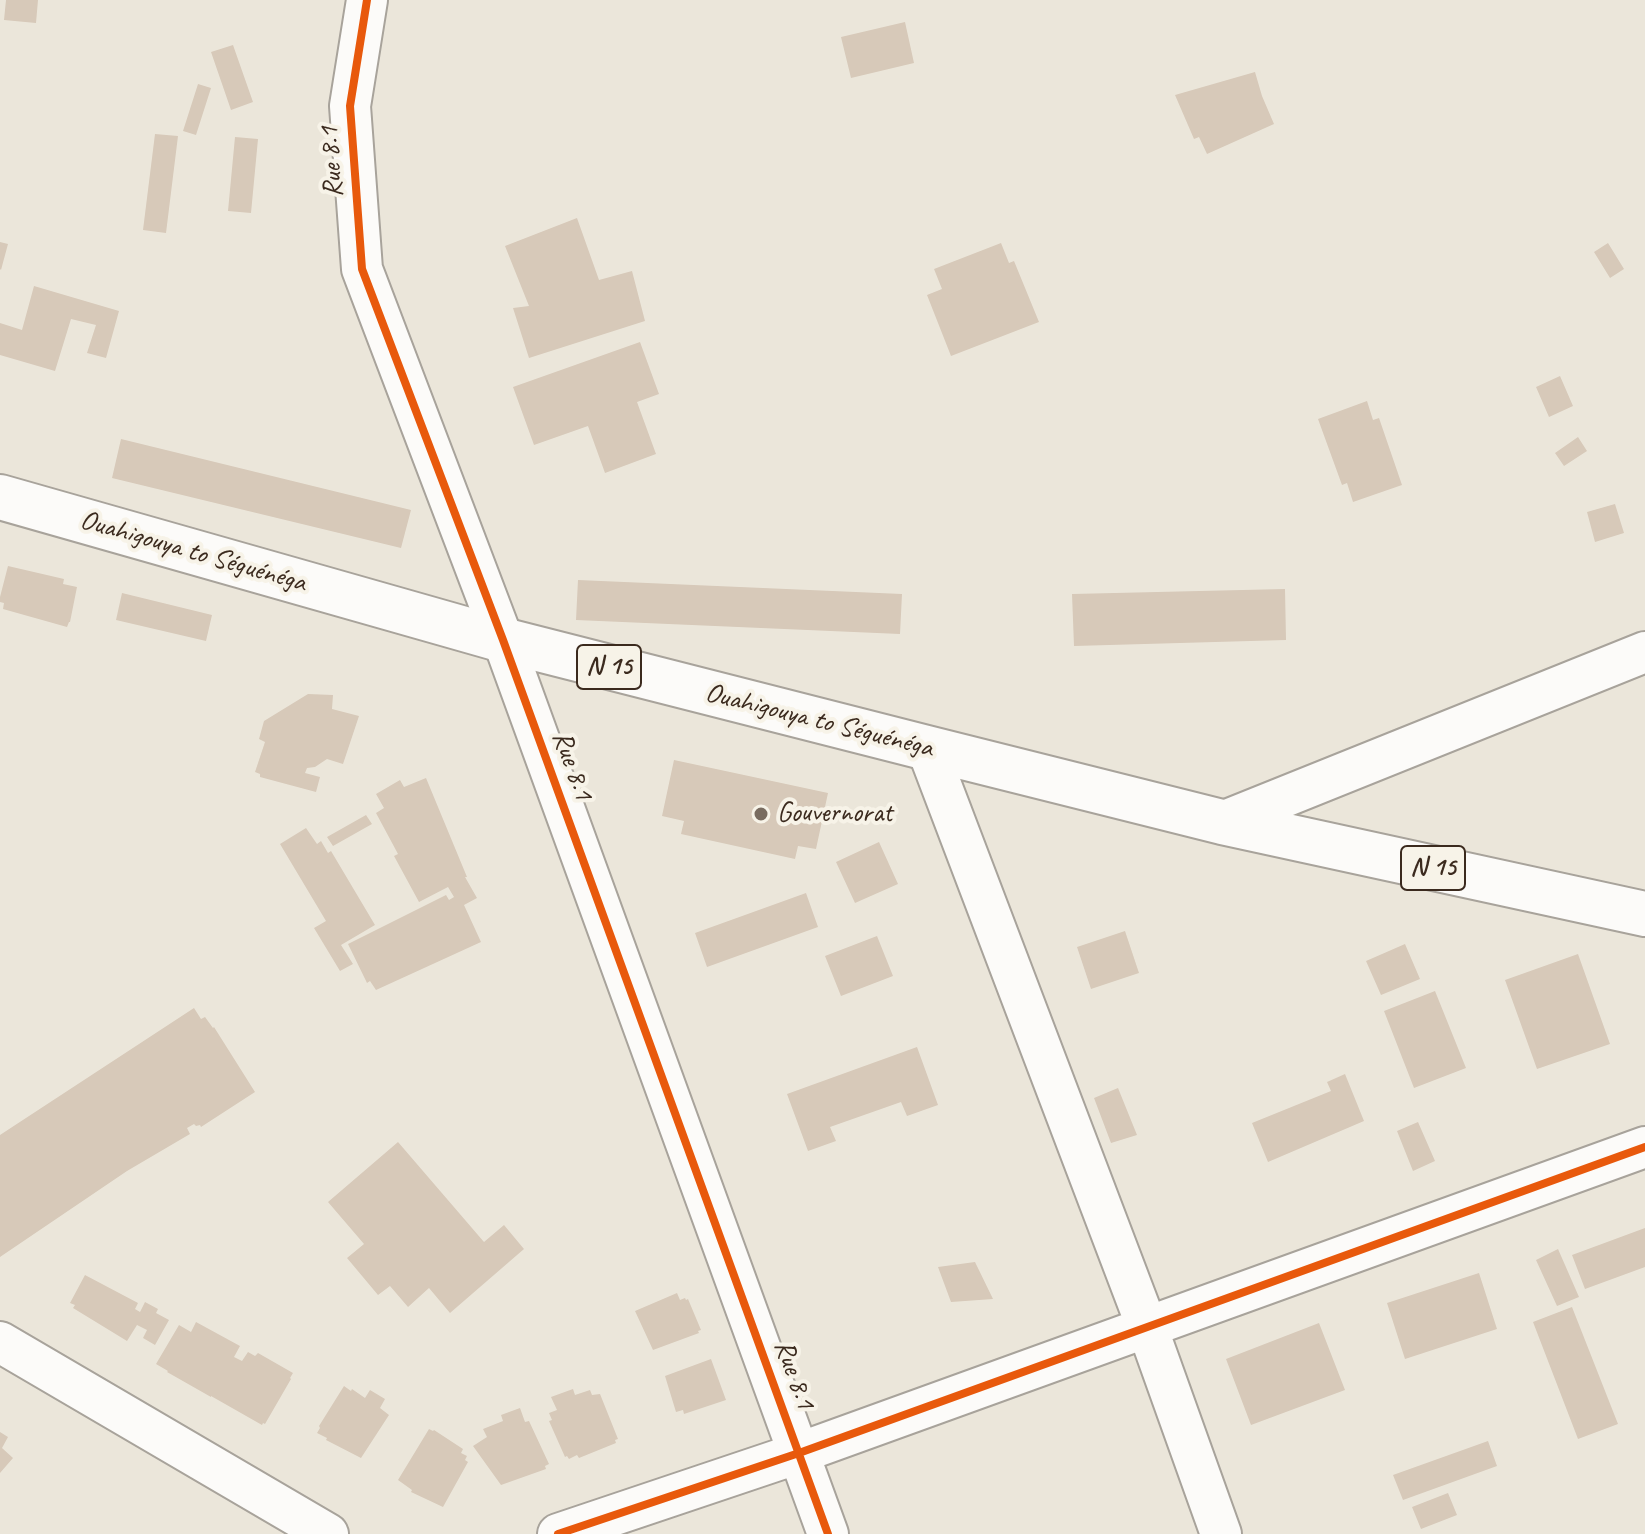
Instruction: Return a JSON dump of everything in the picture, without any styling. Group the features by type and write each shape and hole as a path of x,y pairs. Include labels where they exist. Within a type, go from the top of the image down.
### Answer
{"main road":[{"name":"Ouahigouya to Séguénéga","path":"0,497 503,640 927,748 1222,822 1645,914"}],"street":[{"name":"Rue 8.1","path":"367,0 350,106 362,269 503,640 828,1534"},
{"path":"1222,822 1645,652"},
{"path":"927,748 1147,1327 1221,1534"},
{"path":"558,1534 799,1453 1645,1147"},
{"path":"0,1342 328,1534"}],"building":[{"path":"6,0 38,0 36,23 4,20"},
{"path":"905,22 914,63 851,78 841,37"},
{"path":"233,45 253,102 231,110 211,52"},
{"path":"1255,72 1274,124 1207,154 1199,137 1194,139 1175,95"},
{"path":"198,84 211,88 196,135 183,131"},
{"path":"155,134 178,136 166,233 143,230"},
{"path":"235,137 258,139 251,213 228,211"},
{"path":"577,218 599,280 632,271 645,321 529,358 513,308 529,306 505,246"},
{"path":"0,242 8,244 1,270 0,269"},
{"path":"1001,243 1009,263 1014,261 1039,322 951,356 927,295 942,289 934,269"},
{"path":"1608,243 1624,269 1610,278 1594,252"},
{"path":"34,286 119,311 106,358 87,353 96,325 71,319 55,371 0,355 0,323 22,330"},
{"path":"640,342 659,394 637,402 656,454 605,473 588,426 534,445 513,387"},
{"path":"1560,376 1573,406 1549,417 1536,387"},
{"path":"1367,401 1373,420 1379,418 1402,485 1353,502 1347,483 1342,485 1318,419"},
{"path":"1578,437 1587,451 1564,466 1555,453"},
{"path":"121,439 411,510 401,548 112,478"},
{"path":"1615,504 1624,533 1595,542 1587,512"},
{"path":"8,566 64,579 63,584 77,587 67,627 3,609 4,603 0,602 0,597"},
{"path":"578,580 902,594 900,634 576,620"},
{"path":"1285,589 1286,640 1074,646 1072,594"},
{"path":"122,593 212,615 206,641 116,620"},
{"path":"308,694 333,695 332,709 359,716 343,764 327,759 307,768 305,773 320,777 316,792 260,777 255,772 265,742 259,739 264,721"},
{"path":"674,760 828,793 816,849 798,846 795,859 681,834 684,821 662,816"},
{"path":"426,778 465,877 477,898 464,905 481,942 376,990 370,981 367,983 348,944 446,895 449,900 454,897 448,887 419,902 394,856 398,854 376,813 384,808 376,794 400,780 404,787"},
{"path":"366,815 372,824 333,846 327,837"},
{"path":"306,828 317,844 321,841 328,853 331,851 375,925 341,945 353,964 340,971 314,928 326,921 280,844"},
{"path":"879,842 898,884 855,903 836,862"},
{"path":"806,893 818,927 707,967 695,933"},
{"path":"1125,931 1139,973 1091,989 1077,947"},
{"path":"877,936 893,976 841,996 825,956"},
{"path":"1405,944 1420,979 1381,995 1366,961"},
{"path":"1578,954 1610,1044 1537,1069 1505,980"},
{"path":"1435,991 1466,1068 1414,1088 1384,1011"},
{"path":"194,1008 201,1019 205,1017 214,1027 255,1092 201,1127 194,1124 187,1128 190,1134 127,1171 0,1257 0,1135"},
{"path":"917,1047 938,1105 907,1116 901,1102 830,1127 836,1141 808,1151 787,1094"},
{"path":"1345,1074 1364,1121 1268,1162 1252,1123 1331,1091 1327,1082"},
{"path":"1118,1088 1137,1135 1111,1143 1094,1098"},
{"path":"1418,1122 1435,1161 1413,1171 1397,1131"},
{"path":"398,1142 484,1242 504,1225 524,1249 450,1313 429,1288 408,1307 390,1286 378,1295 347,1258 364,1244 328,1202"},
{"path":"1645,1228 1645,1267 1585,1289 1572,1255"},
{"path":"1558,1249 1579,1297 1557,1306 1536,1260"},
{"path":"975,1262 993,1299 951,1302 938,1267"},
{"path":"1479,1273 1497,1329 1405,1359 1387,1303"},
{"path":"85,1275 138,1303 135,1309 140,1312 145,1302 169,1320 155,1345 143,1338 147,1330 137,1325 127,1341 73,1308 75,1305 70,1303"},
{"path":"677,1293 680,1300 688,1299 701,1330 653,1350 635,1311"},
{"path":"1572,1307 1618,1424 1578,1439 1533,1322"},
{"path":"196,1322 240,1346 234,1357 242,1361 248,1352 255,1356 258,1353 293,1373 265,1424 156,1364 179,1325 191,1332"},
{"path":"1319,1323 1345,1390 1251,1425 1226,1359"},
{"path":"711,1359 726,1400 684,1414 683,1410 676,1412 665,1376"},
{"path":"344,1386 365,1398 370,1390 385,1399 380,1408 389,1415 361,1458 317,1433"},
{"path":"573,1389 575,1395 590,1390 592,1395 600,1394 618,1439 616,1443 569,1459 565,1457 549,1421 552,1420 549,1413 557,1410 551,1397"},
{"path":"520,1408 549,1464 545,1466 546,1469 501,1485 473,1446 487,1437 483,1429 503,1421 501,1415"},
{"path":"429,1429 463,1449 461,1453 467,1456 465,1460 468,1462 443,1507 411,1492 398,1480"},
{"path":"0,1432 8,1437 2,1448 13,1458 0,1473"},
{"path":"1488,1441 1497,1466 1403,1500 1393,1475"},
{"path":"1448,1493 1457,1515 1421,1529 1412,1507"}],"cycle path":[{"path":"367,0 350,106 362,269 503,640 828,1534"},
{"path":"558,1534 799,1453 1645,1147"}],"place":[{"name":"Gouvernorat","path":"761,814"}]}
